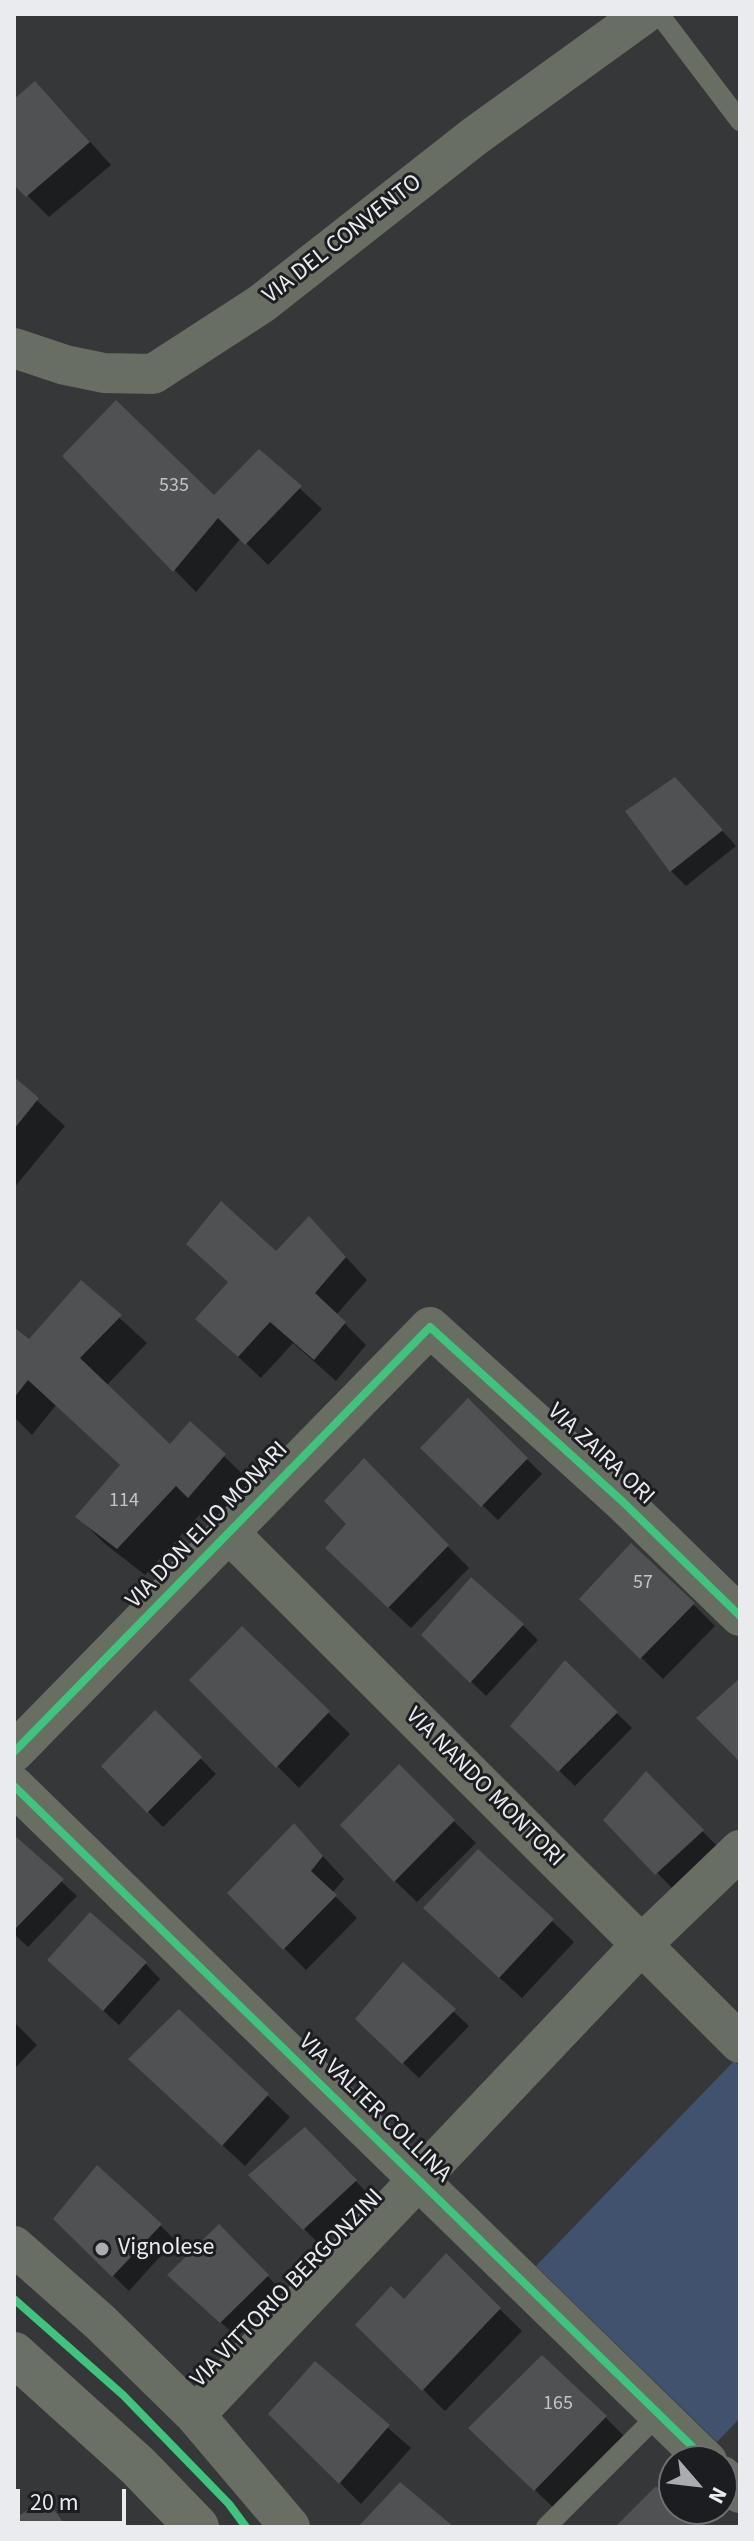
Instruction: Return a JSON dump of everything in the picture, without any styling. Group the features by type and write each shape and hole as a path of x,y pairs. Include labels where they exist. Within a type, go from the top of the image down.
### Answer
{"main road":[{"path":"14,2354 138,2466 197,2527"}],"street":[{"name":"VIA DEL CONVENTO","path":"14,348 65,365 104,373 153,374 261,304 475,136 644,14"},
{"name":"VIA DON ELIO MONARI","path":"14,1752 430,1327"},
{"name":"VIA ZAIRA ORI","path":"430,1327 623,1502 740,1616"},
{"name":"VIA NANDO MONTORI","path":"229,1533 740,2043"},
{"name":"VIA VALTER COLLINA","path":"14,1786 691,2445"},
{"path":"641,1945 740,1850"},
{"name":"VIA VITTORIO BERGONZINI","path":"195,2415 641,1945"},
{"path":"14,2246 100,2322 195,2415 290,2527"}],"lane":[{"path":"659,14 740,121"},
{"path":"546,2527 659,2414"}],"shaded area":[{"path":"734,2061 740,2067 740,2418 717,2442 536,2266"}],"building":[{"path":"35,81 90,142 26,197 14,185 14,99"},
{"path":"116,400 214,495 259,449 302,486 245,545 218,518 173,572 62,456"},
{"path":"675,777 723,830 670,872 625,811"},
{"path":"14,1077 39,1098 14,1129"},
{"path":"221,1201 276,1251 309,1216 346,1257 315,1293 346,1322 314,1360 270,1322 238,1357 195,1319 228,1282 186,1244"},
{"path":"81,1280 122,1315 80,1358 170,1444 190,1421 226,1454 188,1498 176,1486 117,1549 75,1517 120,1465 28,1380 14,1398 14,1327 29,1339"},
{"path":"468,1398 528,1458 481,1507 420,1448"},
{"path":"364,1458 449,1545 388,1608 325,1548 346,1524 324,1501"},
{"path":"631,1543 695,1603 640,1659 579,1599"},
{"path":"471,1577 524,1624 470,1683 421,1635"},
{"path":"242,1626 330,1711 276,1768 189,1680"},
{"path":"565,1660 618,1712 558,1772 510,1726"},
{"path":"740,1678 740,1762 696,1718"},
{"path":"155,1710 202,1757 147,1813 101,1766"},
{"path":"399,1764 455,1820 394,1882 340,1825"},
{"path":"646,1771 704,1830 655,1875 603,1820"},
{"path":"294,1823 323,1856 311,1871 337,1895 283,1950 227,1893"},
{"path":"14,1835 64,1879 14,1930"},
{"path":"478,1849 554,1919 499,1978 423,1908"},
{"path":"90,1912 147,1962 103,2011 47,1960"},
{"path":"403,1962 456,2009 402,2064 355,2019"},
{"path":"179,2009 269,2094 222,2146 128,2059"},
{"path":"305,2127 357,2180 303,2230 248,2175"},
{"path":"97,2165 162,2224 112,2277 53,2219"},
{"path":"219,2224 269,2275 220,2323 167,2275"},
{"path":"446,2253 501,2308 422,2391 355,2325 391,2286 404,2299"},
{"path":"542,2355 607,2416 534,2491 468,2428"},
{"path":"315,2361 390,2425 339,2484 268,2414"},
{"path":"400,2482 454,2527 358,2527"},
{"path":"656,2486 658,2525 701,2527 615,2527"},
{"path":"45,2498 67,2527 14,2527 14,2519"}],"cycle path":[{"path":"14,1752 430,1327 623,1502 740,1616"},
{"path":"14,1786 691,2445"},
{"path":"14,2299 123,2395 229,2504 246,2527"}],"place":[{"name":"Vignolese","path":"102,2249"}]}
